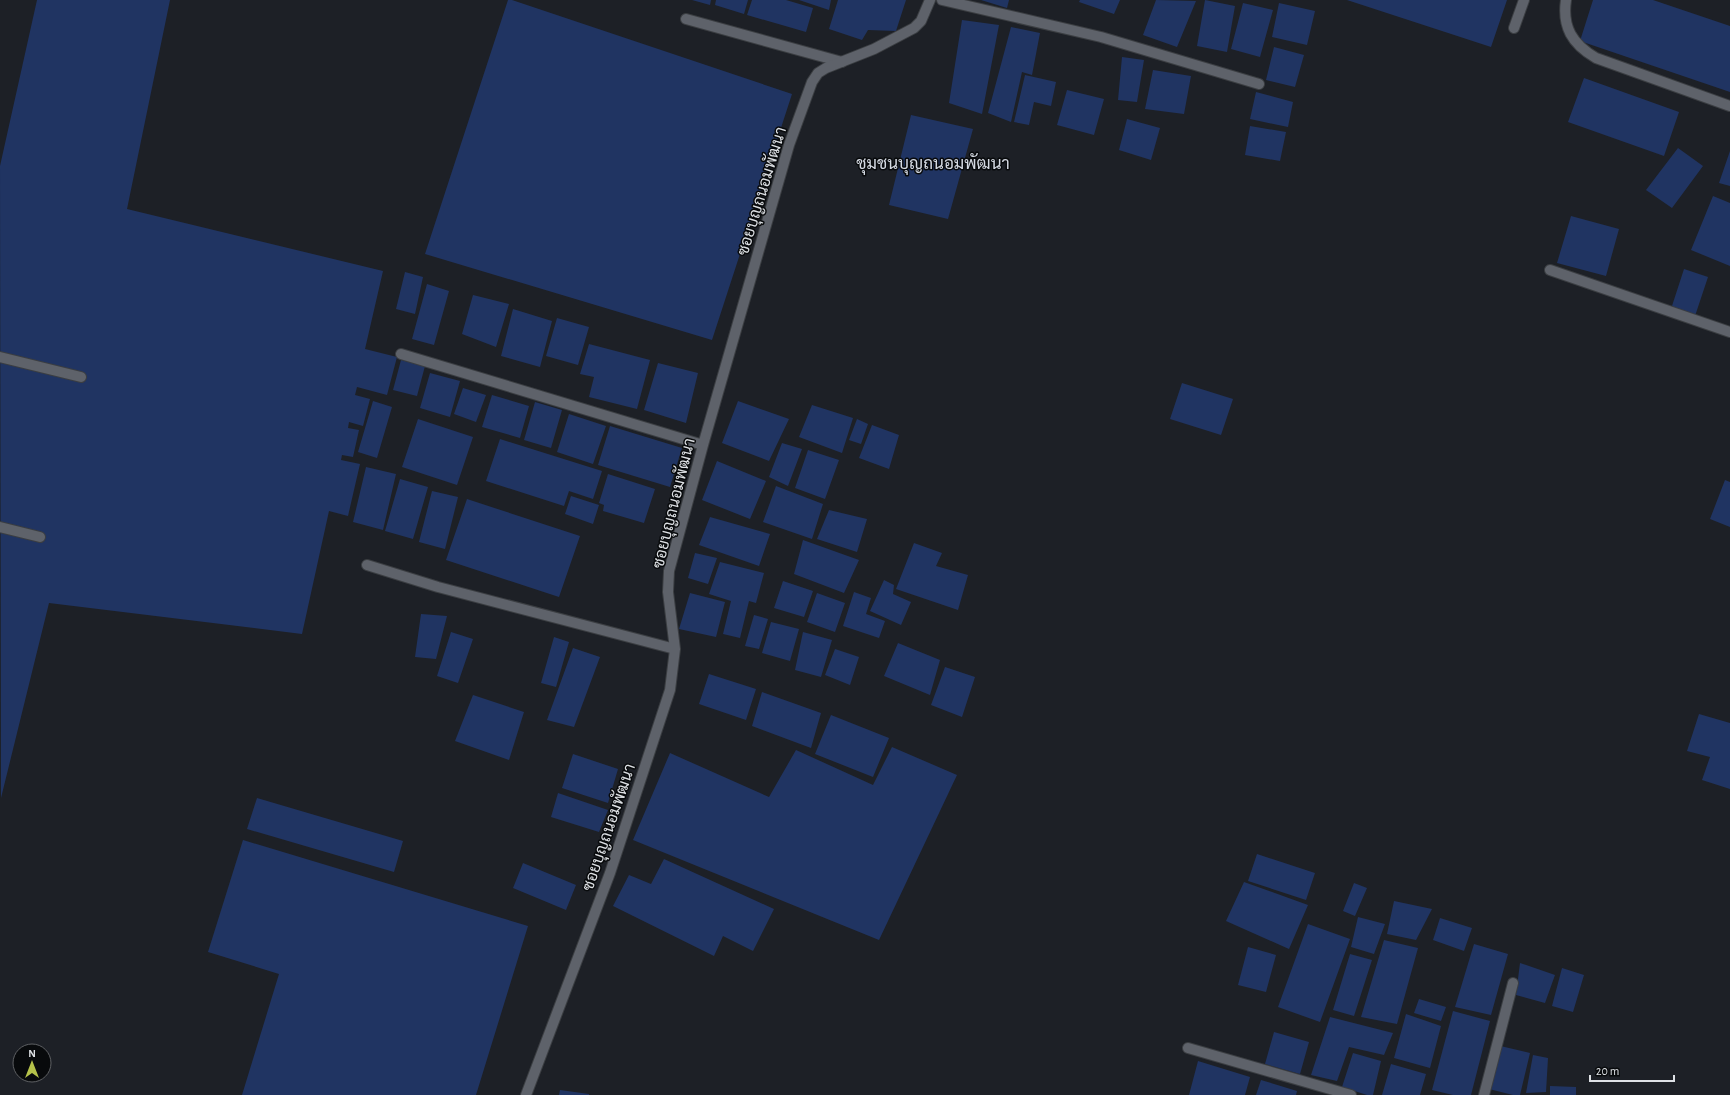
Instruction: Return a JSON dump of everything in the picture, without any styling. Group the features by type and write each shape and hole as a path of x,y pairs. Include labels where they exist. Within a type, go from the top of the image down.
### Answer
{"street":[{"name":"ซอยบุญถนอมพัฒนา","path":"526,1095 610,872 670,690 675,649 668,592 669,571 702,445 789,145 812,82 818,73 874,49 914,28 921,22 930,0"},
{"path":"942,0 1101,37 1259,84"},
{"path":"1514,28 1524,0"},
{"path":"1566,0 1566,19 1571,37 1586,52 1596,58 1730,106"},
{"path":"686,19 842,62"},
{"path":"1550,270 1730,332"},
{"path":"400,354 702,445"},
{"path":"0,357 81,377"},
{"path":"0,527 40,537"},
{"path":"367,565 438,587 675,649"},
{"path":"1484,1095 1513,983"},
{"path":"1188,1048 1351,1095"}],"building":[{"path":"37,0 170,0 127,209 383,271 365,349 397,357 387,395 357,387 355,395 370,399 363,426 349,422 348,428 359,430 353,457 342,455 341,460 360,464 348,516 329,511 302,634 49,603 1,798 0,166"},
{"path":"508,0 512,0 792,94 712,340 425,254"},
{"path":"692,0 711,0 710,5"},
{"path":"716,0 748,0 744,14 715,5"},
{"path":"752,0 786,0 813,8 806,32 747,15"},
{"path":"799,0 831,0 829,10"},
{"path":"838,0 906,0 896,31 868,30 862,40 829,29"},
{"path":"981,0 1009,0 1007,8"},
{"path":"1080,0 1120,0 1114,14 1079,2"},
{"path":"1156,0 1196,1 1177,47 1143,35"},
{"path":"1205,0 1235,6 1227,52 1197,46"},
{"path":"1347,0 1507,0 1491,47"},
{"path":"1593,0 1653,0 1730,26 1730,92 1580,41"},
{"path":"1243,3 1273,10 1260,57 1231,49"},
{"path":"1279,3 1315,11 1307,45 1272,37"},
{"path":"962,20 999,25 982,114 949,103"},
{"path":"1011,27 1040,33 1032,75 1022,72 1011,122 988,113"},
{"path":"1274,47 1304,55 1295,87 1266,80"},
{"path":"1122,57 1144,60 1137,102 1118,100"},
{"path":"1153,70 1191,76 1184,114 1145,109"},
{"path":"1025,75 1056,82 1051,106 1034,102 1029,125 1014,122"},
{"path":"1584,78 1679,112 1664,156 1568,122"},
{"path":"1067,90 1104,99 1094,135 1057,125"},
{"path":"1256,92 1293,102 1288,127 1250,119"},
{"path":"911,115 973,129 948,219 889,205"},
{"path":"1127,119 1160,128 1151,160 1119,150"},
{"path":"1250,126 1286,132 1280,161 1245,155"},
{"path":"1678,148 1703,166 1672,208 1646,190"},
{"path":"1730,151 1730,186 1719,183"},
{"path":"1713,196 1730,203 1730,266 1691,250"},
{"path":"1571,216 1619,229 1606,276 1557,263"},
{"path":"1684,269 1708,277 1695,316 1671,309"},
{"path":"405,272 423,277 415,314 396,309"},
{"path":"427,284 449,291 434,345 412,339"},
{"path":"473,295 509,304 496,347 462,334"},
{"path":"513,309 552,321 540,367 501,356"},
{"path":"557,318 589,327 578,365 546,356"},
{"path":"589,344 650,360 637,409 589,397 594,377 580,374"},
{"path":"401,360 425,366 417,396 393,390"},
{"path":"658,363 698,373 686,423 644,410"},
{"path":"430,373 460,381 450,417 420,408"},
{"path":"1182,383 1233,399 1221,435 1170,419"},
{"path":"463,388 486,395 476,422 454,414"},
{"path":"492,395 529,406 520,438 482,427"},
{"path":"373,401 392,407 377,458 358,452"},
{"path":"738,401 789,419 769,461 722,443"},
{"path":"535,402 562,410 551,448 524,440"},
{"path":"812,405 853,418 842,453 799,437"},
{"path":"569,414 606,426 593,464 557,452"},
{"path":"418,419 473,437 457,485 402,467"},
{"path":"857,419 868,424 861,444 849,440"},
{"path":"872,425 899,435 889,469 859,458"},
{"path":"610,426 682,448 670,487 598,465"},
{"path":"500,439 602,471 593,499 569,491 564,506 486,481"},
{"path":"782,443 802,449 788,486 769,477"},
{"path":"808,450 839,460 825,499 795,488"},
{"path":"717,461 766,481 750,519 702,500"},
{"path":"366,467 396,474 383,530 353,522"},
{"path":"608,474 655,489 644,523 603,511 604,505 599,503"},
{"path":"400,479 428,487 413,539 385,531"},
{"path":"1725,480 1730,482 1730,527 1710,519"},
{"path":"776,486 823,504 812,539 763,522"},
{"path":"432,491 458,497 445,549 419,542"},
{"path":"571,496 599,505 593,524 565,514"},
{"path":"467,499 580,536 559,597 446,560"},
{"path":"829,510 867,519 857,552 817,539"},
{"path":"710,517 770,534 759,566 699,545"},
{"path":"803,540 859,560 844,593 794,574"},
{"path":"914,543 942,553 936,566 968,575 958,610 896,589"},
{"path":"695,553 717,558 708,584 688,578"},
{"path":"720,562 764,573 756,603 749,601 740,638 723,634 731,601 709,594"},
{"path":"884,580 894,585 893,594 911,602 901,625 870,611"},
{"path":"783,581 813,591 804,617 774,608"},
{"path":"854,592 871,598 866,614 885,621 879,638 843,626"},
{"path":"690,593 725,602 716,637 679,629"},
{"path":"817,593 845,603 835,632 807,622"},
{"path":"421,614 447,616 436,659 415,657"},
{"path":"754,615 768,619 759,649 745,646"},
{"path":"771,622 799,629 790,661 762,653"},
{"path":"451,632 473,639 458,683 437,676"},
{"path":"803,632 832,640 821,677 795,670"},
{"path":"554,637 569,642 556,687 541,683"},
{"path":"898,643 940,660 930,695 884,676"},
{"path":"573,648 600,657 574,727 547,720"},
{"path":"835,649 859,657 850,685 825,675"},
{"path":"945,667 975,677 962,717 931,705"},
{"path":"709,674 756,689 746,720 699,704"},
{"path":"762,692 821,713 811,748 752,726"},
{"path":"473,695 524,712 509,760 455,741"},
{"path":"1699,714 1730,723 1730,789 1702,780 1710,757 1687,751"},
{"path":"831,715 889,738 873,777 815,754"},
{"path":"892,747 957,775 879,940 633,840 670,753 769,797 796,750 873,785"},
{"path":"573,754 618,769 608,803 562,788"},
{"path":"558,793 608,810 599,832 551,817"},
{"path":"257,798 403,841 394,872 247,829"},
{"path":"243,840 528,926 476,1095 242,1095 279,974 208,952"},
{"path":"1257,854 1315,873 1306,900 1248,881"},
{"path":"664,859 774,909 753,951 723,936 714,956 613,906 629,875 651,884"},
{"path":"523,863 576,885 566,910 513,888"},
{"path":"1244,882 1308,905 1289,949 1226,921"},
{"path":"1354,883 1367,888 1355,916 1343,911"},
{"path":"1394,901 1432,909 1416,940 1387,934"},
{"path":"1358,917 1385,924 1374,954 1351,947"},
{"path":"1440,918 1472,928 1464,951 1433,940"},
{"path":"1308,924 1350,939 1320,1022 1278,1007"},
{"path":"1384,940 1418,948 1397,1024 1361,1017"},
{"path":"1474,944 1508,954 1491,1015 1455,1007"},
{"path":"1248,947 1276,955 1266,992 1238,985"},
{"path":"1350,954 1372,960 1354,1016 1333,1010"},
{"path":"1520,963 1555,975 1545,1003 1516,995"},
{"path":"1562,968 1584,975 1573,1012 1552,1006"},
{"path":"1419,999 1446,1007 1441,1021 1414,1013"},
{"path":"1453,1011 1490,1021 1471,1095 1453,1095 1432,1090"},
{"path":"1406,1014 1441,1026 1430,1068 1394,1058"},
{"path":"1330,1017 1393,1033 1384,1055 1349,1047 1337,1081 1311,1075"},
{"path":"1274,1032 1309,1042 1300,1074 1265,1064"},
{"path":"1492,1044 1530,1053 1520,1095 1513,1095 1481,1087"},
{"path":"1353,1053 1381,1061 1373,1095 1367,1095 1342,1087"},
{"path":"1533,1055 1548,1058 1546,1092 1526,1093"},
{"path":"1198,1061 1250,1077 1245,1095 1189,1095"},
{"path":"1391,1064 1426,1074 1420,1095 1382,1095"},
{"path":"1261,1080 1297,1091 1296,1095 1256,1095"},
{"path":"1550,1086 1576,1087 1576,1095 1550,1095"},
{"path":"560,1090 589,1094 589,1095 559,1095"}],"district":[{"name":"ชุมชนบุญถนอมพัฒนา","path":"933,163"}]}
